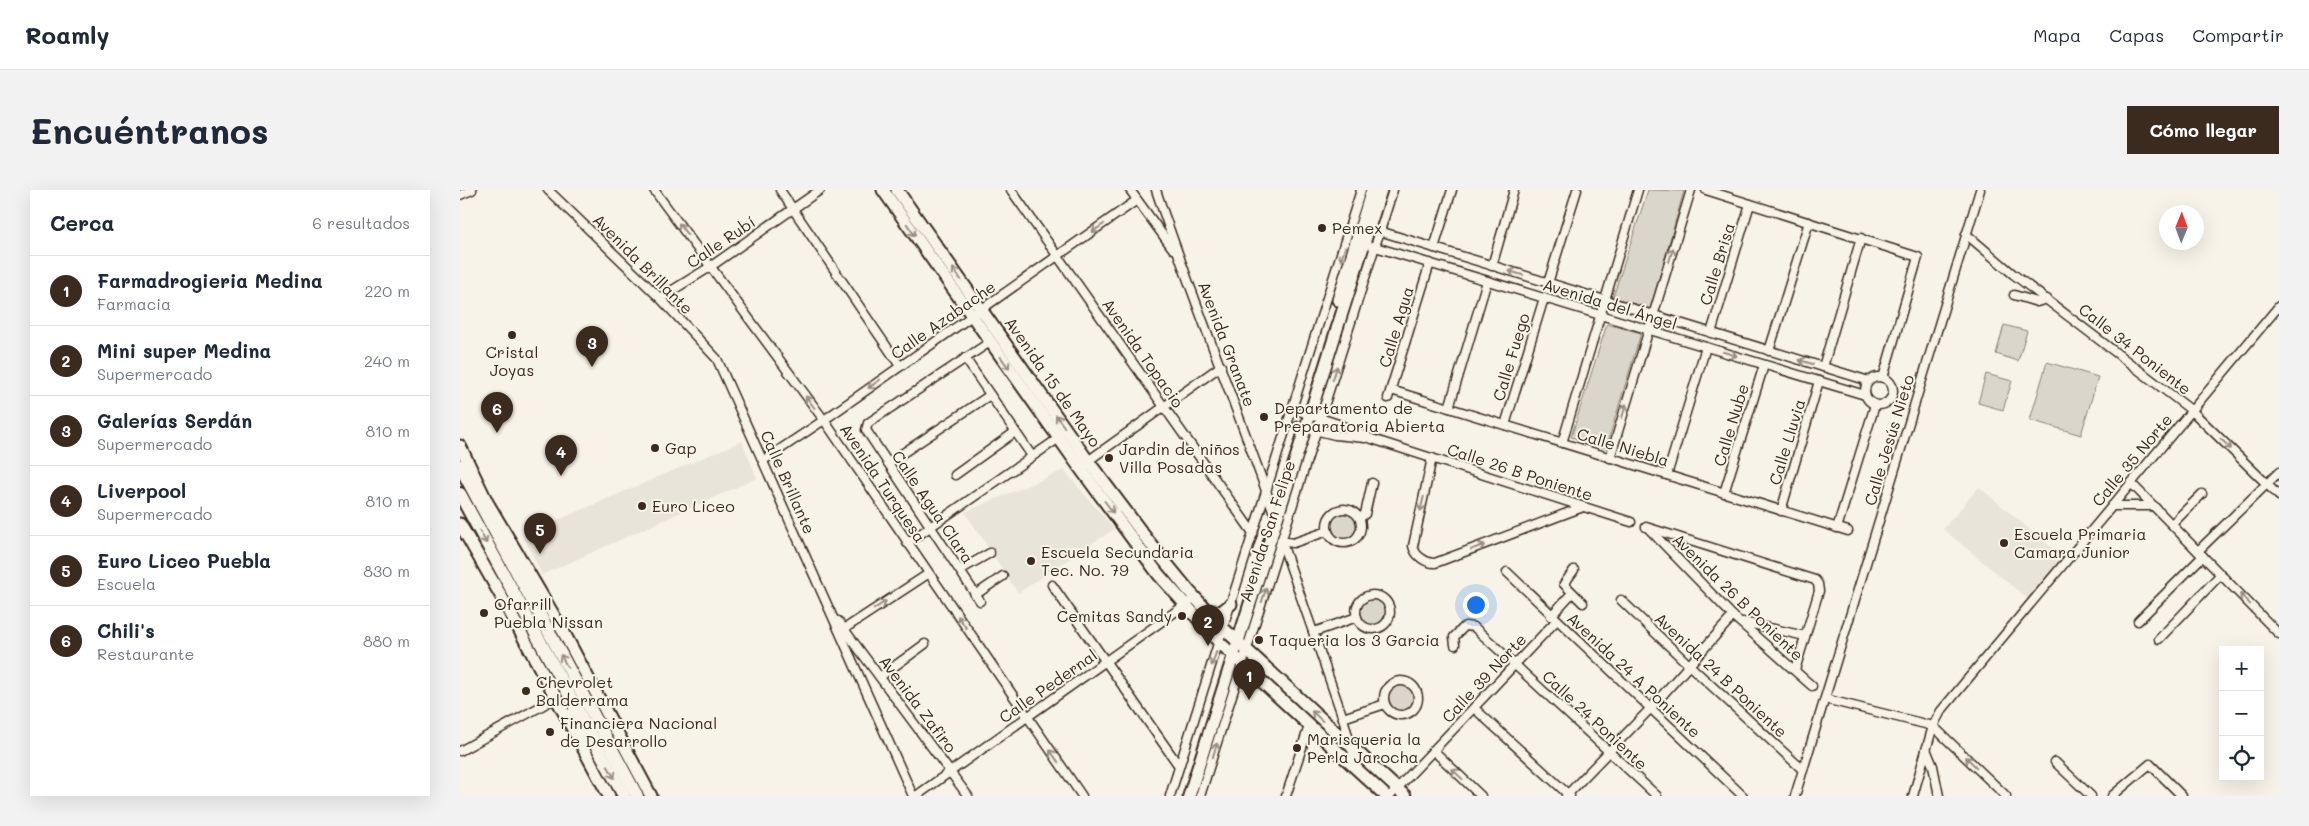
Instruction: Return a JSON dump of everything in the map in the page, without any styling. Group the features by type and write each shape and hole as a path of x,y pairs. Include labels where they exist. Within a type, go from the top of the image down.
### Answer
{"main road":[{"name":"Avenida 15 de Mayo","path":"883,190 1059,438 1084,464 1206,610 1353,749 1395,794"},
{"name":"Avenida 15 de Mayo","path":"898,190 982,310 1159,575 1231,652 1310,726 1357,768 1395,794"},
{"name":"Avenida San Felipe","path":"1366,227 1372,190"},
{"name":"Avenida San Felipe","path":"1235,639 1307,428 1361,242 1381,190"},
{"name":"Avenida San Felipe","path":"1189,796 1272,508 1307,428"},
{"path":"460,446 487,502 535,586 563,630 583,695 582,717 578,738"},
{"path":"460,466 637,796"},
{"path":"460,494 491,565 556,698 609,796"},
{"path":"472,518 460,524 583,695 651,796"},
{"path":"1206,610 1221,612 1231,604"},
{"name":"Avenida San Felipe","path":"1181,796 1231,652"},
{"path":"578,738 583,695"},
{"path":"582,717 624,796"}],"street":[{"path":"460,195 472,190"},
{"name":"Avenida Brillante","path":"548,190 660,298 717,359"},
{"name":"Avenida Turquesa","path":"654,190 824,420 1082,796"},
{"path":"780,190 900,366"},
{"name":"Calle Rubí","path":"660,298 710,267 820,190"},
{"name":"Avenida Topacio","path":"1011,190 1253,533"},
{"path":"1130,190 1178,254"},
{"name":"Avenida Granate","path":"1156,190 1267,492 1281,541 1343,718 1357,768"},
{"name":"Avenida San Felipe","path":"1361,190 1366,227"},
{"name":"Avenida San Felipe","path":"1235,639 1231,604 1267,492 1366,227 1393,190"},
{"path":"1434,248 1452,190"},
{"path":"1492,266 1514,190"},
{"path":"1548,283 1577,190"},
{"path":"1562,443 1638,190"},
{"path":"1610,458 1691,190"},
{"path":"1706,190 1918,257 1883,378"},
{"name":"Calle Jesús Nieto","path":"1795,796 1980,190"},
{"name":"Calle Azabache","path":"764,460 972,317 1137,200"},
{"name":"Calle Brisa","path":"1711,333 1750,204"},
{"path":"1769,350 1809,222"},
{"name":"Avenida del Ángel","path":"1366,227 1869,381"},
{"name":"Calle 34 Poniente","path":"1966,234 2191,410 2279,496"},
{"path":"1823,367 1862,238"},
{"name":"Avenida San Felipe","path":"1200,796 1231,652 1235,639 1281,541 1307,428 1361,242"},
{"name":"Avenida del Ángel","path":"1361,242 1865,395"},
{"name":"Calle Agua","path":"1388,398 1430,263"},
{"path":"1449,408 1487,281"},
{"path":"2014,295 2037,302 2047,299"},
{"name":"Calle Fuego","path":"1505,425 1544,298"},
{"name":"Calle 35 Norte","path":"1913,796 1932,726 1941,711 2279,306"},
{"path":"990,342 965,358 1032,456"},
{"path":"1667,475 1706,347"},
{"name":"Calle Agua Clara","path":"965,358 868,423 866,430 978,598 1003,576"},
{"name":"Calle Brillante","path":"717,359 842,630 915,796"},
{"name":"Calle Nube","path":"1724,493 1764,365"},
{"path":"1084,464 1221,366"},
{"path":"1883,378 1892,385 1893,394 1884,404 1875,405 1865,395 1865,388 1869,381 1883,378"},
{"name":"Calle Lluvia","path":"1780,510 1819,381"},
{"name":"Calle Niebla","path":"1391,390 1848,531"},
{"path":"888,463 990,395"},
{"path":"1837,528 1875,405"},
{"name":"Calle 26 B Poniente","path":"1311,415 1338,424 1372,439 1631,522"},
{"path":"1335,435 1338,424"},
{"name":"Calle 26 B Poniente","path":"1307,428 1335,435 1372,439"},
{"path":"954,475 1015,432"},
{"path":"907,543 1059,438"},
{"path":"1432,458 1413,546 1415,553 1428,562 1435,563 1583,507"},
{"path":"2138,621 2200,553 2279,472"},
{"path":"1360,518 1365,514 1372,483"},
{"path":"2131,483 2279,634"},
{"path":"2172,524 2202,494"},
{"path":"2112,506 2154,506"},
{"path":"1351,509 1360,518 1361,530 1359,536 1348,543 1335,541 1328,531 1329,518 1338,510 1351,509"},
{"name":"Avenida 26 B Poniente","path":"1805,636 1819,592 1818,584 1809,578 1646,527 1733,616 1812,686"},
{"path":"1281,541 1293,542 1328,531"},
{"path":"960,570 990,553"},
{"path":"1574,570 1564,584 1583,603"},
{"name":"Avenida 24 A Poniente","path":"1507,572 1553,619 1743,796"},
{"path":"842,630 928,574"},
{"path":"2159,639 2221,574"},
{"path":"1052,585 1180,766"},
{"name":"Calle 39 Norte","path":"1395,794 1514,664 1553,619 1572,593"},
{"path":"1367,596 1379,596 1389,604 1390,616 1383,626 1371,629 1360,623 1357,617 1358,605 1367,596"},
{"name":"Calle Pedernal","path":"915,796 1195,597"},
{"name":"Avenida 24 B Poniente","path":"1621,600 1689,666 1803,770"},
{"path":"1474,708 1568,795 1650,709 1733,616"},
{"path":"1314,632 1357,617"},
{"path":"1742,622 1805,636 1795,670"},
{"name":"Calle 24 Poniente","path":"1455,645 1454,637 1465,626 1471,626 1609,750 1657,796"},
{"name":"Avenida Zafiro","path":"842,630 881,676 968,796"},
{"path":"881,676 925,644"},
{"name":"Avenida San Felipe","path":"1170,796 1180,766 1231,652"},
{"path":"1404,681 1409,683 1417,692 1417,703 1414,708 1404,714 1393,713 1385,704 1385,692 1392,683 1404,681"},
{"path":"460,751 556,698"},
{"path":"1824,699 1932,726 2006,796"},
{"path":"1343,718 1385,704"},
{"path":"1286,796 1310,726"},
{"path":"1926,749 1936,776 1939,796"},
{"path":"1434,751 1481,796"},
{"path":"2055,762 2091,796"},
{"path":"2112,796 2150,764 2182,796"}],"shaded area":[{"path":"1648,190 1684,191 1650,310 1613,297"},
{"path":"1607,324 1641,333 1606,448 1571,437"},
{"path":"2004,325 2027,331 2018,361 1996,354"},
{"path":"2047,362 2098,377 2081,435 2030,420"},
{"path":"1986,374 2012,381 2003,410 1978,403"},
{"name":"Euro Liceo","path":"742,441 757,478 542,575 523,535"},
{"name":"Escuela Secundaria Tec. No. 79","path":"1064,470 1114,529 1018,593 965,512"},
{"name":"Escuela Primaria Camara Junior","path":"1979,487 2064,558 2029,600 1943,529"},
{"path":"1349,511 1360,522 1356,536 1341,541 1330,531 1333,516"},
{"path":"1378,598 1388,608 1385,623 1370,628 1359,617 1362,602"},
{"path":"1405,684 1416,694 1413,709 1397,714 1386,703 1389,688"}],"place":[{"name":"Pemex","path":"1322,228"},
{"name":"Cristal Joyas","path":"512,335"},
{"name":"Galerías Serdán","path":"592,367"},
{"name":"Departamento de Preparatoria Abierta","path":"1264,417"},
{"name":"Chili's","path":"497,433"},
{"name":"Gap","path":"655,448"},
{"name":"Jardin de niños Villa Posadas","path":"1109,458"},
{"name":"Liverpool","path":"561,476"},
{"name":"Euro Liceo","path":"642,506"},
{"name":"Escuela Primaria Camara Junior","path":"2004,543"},
{"name":"Euro Liceo Puebla","path":"540,554"},
{"name":"Escuela Secundaria Tec. No. 79","path":"1031,561"},
{"name":"Ofarrill Puebla Nissan","path":"484,613"},
{"name":"Cemitas Sandy","path":"1182,616"},
{"name":"Taqueria los 3 Garcia","path":"1259,640"},
{"name":"Mini super Medina","path":"1208,646"},
{"name":"Chevrolet Balderrama","path":"526,691"},
{"name":"Farmadrogieria Medina","path":"1249,700"},
{"name":"Financiera Nacional de Desarrollo","path":"550,732"},
{"name":"Marisqueria la Perla Jarocha","path":"1297,748"}]}
